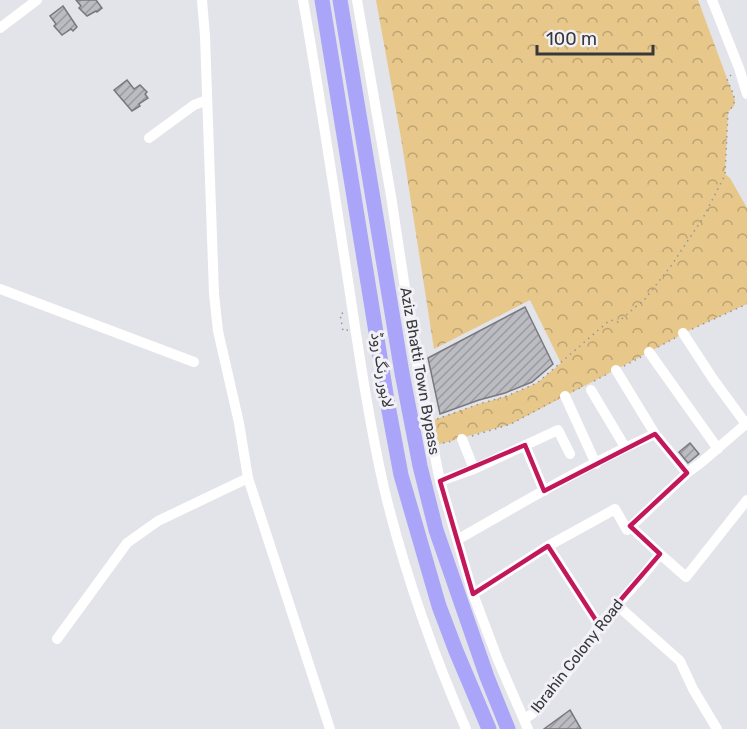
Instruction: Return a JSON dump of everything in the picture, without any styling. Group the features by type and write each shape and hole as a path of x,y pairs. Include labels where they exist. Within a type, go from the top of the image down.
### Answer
{"highway":[{"name":"لاہور رنگ روڈ","path":"322,0 401,475 439,606 489,729"},
{"name":"لاہور رنگ روڈ","path":"340,0 402,374 420,466 436,530 487,677 508,729"}],"street":[{"path":"0,28 37,0"},
{"path":"202,0 214,294 218,331 239,423 248,478 330,729"},
{"path":"303,0 322,107 367,404 384,488 414,592 434,651 466,729"},
{"name":"Aziz Bhatti Town Bypass","path":"357,0 440,481 473,594 526,724"},
{"path":"712,0 743,66 747,94"},
{"path":"149,138 194,105 207,100"},
{"path":"0,290 194,362"},
{"path":"473,594 548,546 615,509 627,530 687,473 746,424 683,333"},
{"path":"649,352 717,449"},
{"path":"616,370 655,434 687,473"},
{"path":"591,390 625,447"},
{"path":"565,396 596,464"},
{"path":"440,481 474,469 558,430 570,454"},
{"path":"457,540 625,447 655,434"},
{"path":"462,439 474,469"},
{"path":"525,445 544,491"},
{"path":"57,639 127,543 158,521 248,478"},
{"path":"630,526 686,577 747,500"},
{"path":"548,546 599,625"},
{"name":"Ibrahin Colony Road","path":"526,724 578,659 599,625 660,554"},
{"path":"616,605 680,661 693,689 717,729"}],"path":[{"path":"428,422 507,396 537,383 610,320 618,322 645,299 671,266 703,218 725,175 728,112 734,106 735,100 727,79 743,66"},
{"path":"433,446 511,424 683,333 747,304"},
{"path":"340,314 343,331"}],"highlighted area":[{"path":"655,434 687,473 630,526 660,554 599,625 548,546 473,594 440,481 525,445 544,491"}],"green space":[{"path":"376,0 698,0 735,100 734,106 728,112 725,174 730,178 747,208 747,304 692,329 511,424 433,446 428,422 507,396 537,383 561,363 530,300 434,349 401,138"}],"building":[{"path":"76,0 96,0 102,8 87,16 79,8 81,6"},
{"path":"63,6 77,27 62,35 54,26 56,24 50,16"},
{"path":"127,80 134,89 140,85 147,92 145,94 148,98 132,111 114,90"},
{"path":"525,307 553,364 532,382 440,414 428,358"},
{"path":"690,443 699,454 688,463 679,452"},
{"path":"570,710 581,729 544,729"}]}
